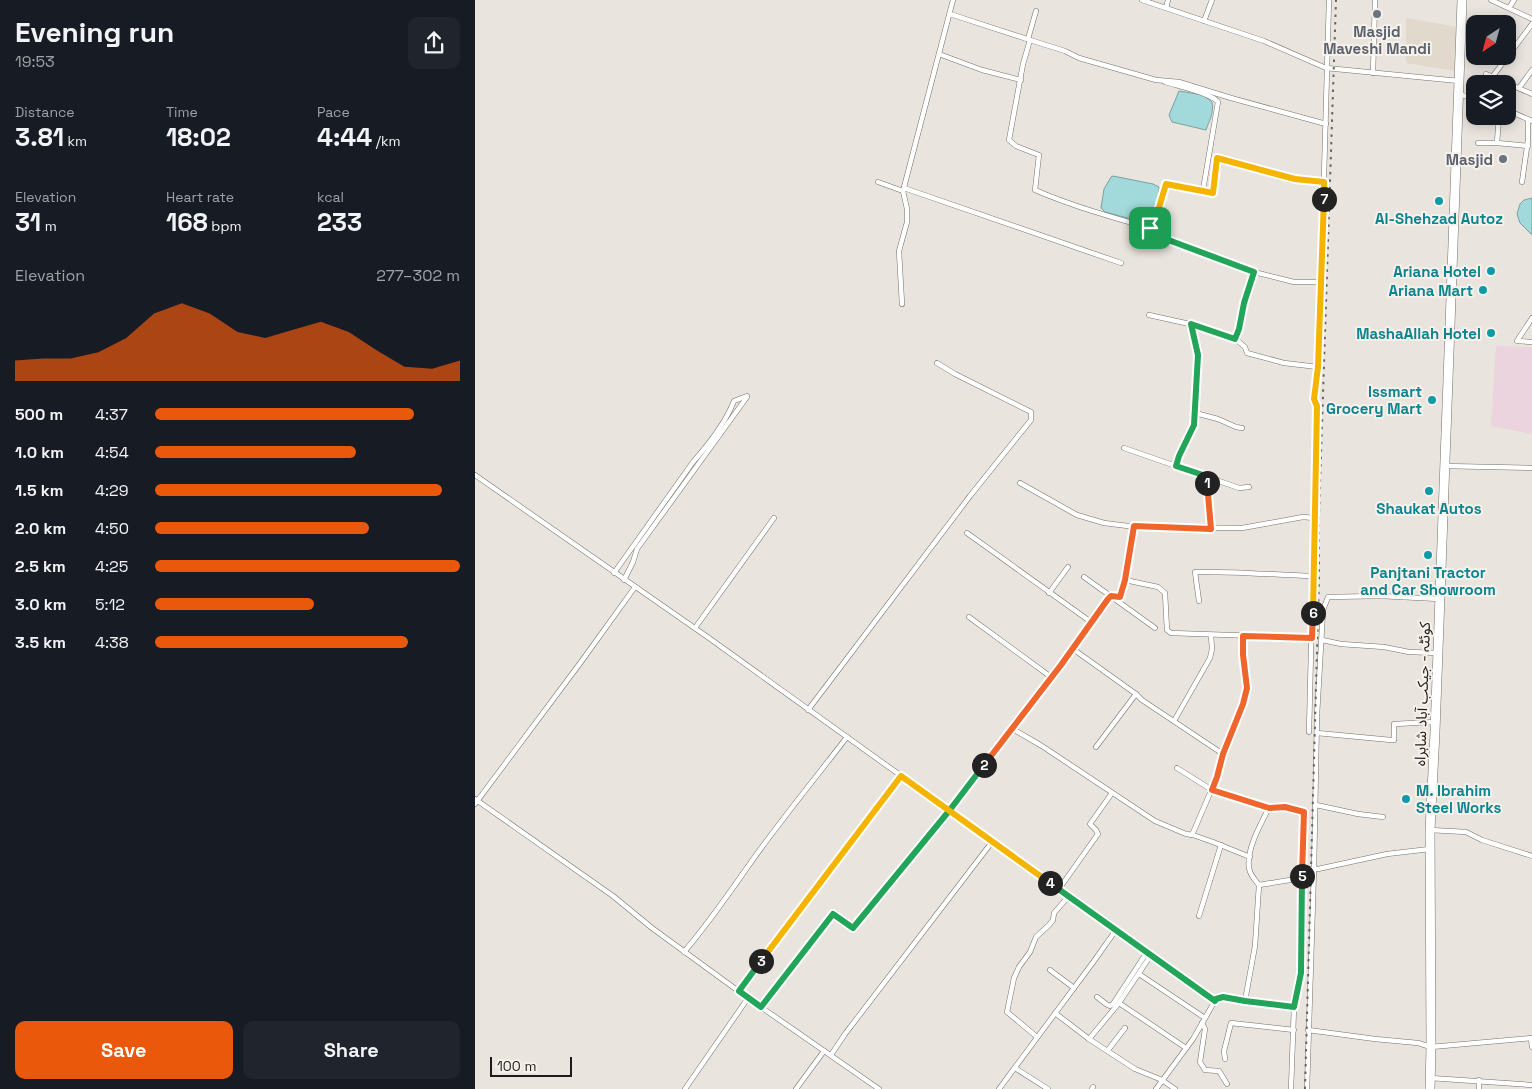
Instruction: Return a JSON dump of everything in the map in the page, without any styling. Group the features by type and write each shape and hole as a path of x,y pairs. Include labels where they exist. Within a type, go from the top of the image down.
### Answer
{"highway":[{"name":"کوئٹہ - جیکب آباد شاہراہ","path":"1430,1089 1430,830 1462,0"}],"street":[{"path":"902,304 899,251 907,222 904,189 953,0"},
{"path":"1142,0 1264,41 1326,68 1459,81"},
{"path":"1166,8 1168,0"},
{"path":"1204,21 1212,0"},
{"path":"1309,732 1317,406 1314,399 1318,367 1329,0"},
{"path":"1373,73 1375,0"},
{"path":"1491,0 1532,19"},
{"path":"1509,8 1514,0"},
{"path":"1036,12 1009,140 1016,146 1039,155 1035,190 1091,211 1150,228 1155,235 1254,272 1294,282 1321,282"},
{"path":"950,14 1065,51 1079,58 1215,99 1218,102 1203,190"},
{"path":"1494,75 1532,24"},
{"path":"939,54 982,70 1021,80"},
{"path":"1519,88 1532,70"},
{"path":"1156,80 1179,82 1326,124"},
{"path":"1516,87 1532,94"},
{"path":"1459,94 1466,96"},
{"path":"1516,114 1530,120 1530,140 1527,146 1522,182"},
{"path":"1497,143 1498,125"},
{"path":"1478,143 1527,146"},
{"path":"1150,228 1158,211 1166,184 1213,193 1217,158 1295,179 1324,182"},
{"path":"1525,164 1532,168"},
{"path":"878,182 904,189 1121,263"},
{"path":"1235,339 1254,272"},
{"path":"1149,315 1191,324 1235,339 1245,347 1247,353 1276,361 1318,367"},
{"path":"1532,318 1517,341 1532,342"},
{"path":"1176,466 1194,425 1198,355 1191,324"},
{"path":"808,710 970,496 1031,420 1031,412 937,363"},
{"path":"614,573 730,411 733,401 747,396 637,548 633,562 624,580"},
{"path":"1195,414 1218,419 1242,428"},
{"path":"1124,448 1239,488 1249,487"},
{"path":"1444,466 1532,468"},
{"path":"475,475 695,628 1215,1001"},
{"path":"1206,476 1211,529"},
{"path":"1020,484 1077,515 1104,523 1211,529 1242,528 1303,518 1314,518"},
{"path":"695,628 775,518"},
{"path":"1111,596 1120,597 1125,580 1134,526"},
{"path":"967,533 1091,622"},
{"path":"1049,593 1068,567"},
{"path":"1199,601 1195,572 1225,571 1313,576"},
{"path":"1084,577 1155,628"},
{"path":"1125,580 1158,588 1165,593 1167,630 1171,633 1312,638"},
{"path":"635,587 476,802 613,896 652,928 748,998 879,1089"},
{"path":"761,1007 833,914 853,928 949,811 1073,649 1111,596"},
{"path":"1307,1089 1315,869 1317,733 1323,610 1327,597 1439,598"},
{"path":"969,618 1051,678"},
{"path":"1174,721 1210,658 1212,649 1211,635"},
{"path":"1192,835 1212,790 1223,754 1243,704 1247,688 1243,636"},
{"path":"1322,640 1341,644 1384,647 1409,652 1438,653"},
{"path":"1073,649 1142,700 1208,746 1223,754"},
{"path":"1096,747 1136,694"},
{"path":"1317,733 1394,740 1394,724 1435,722"},
{"path":"1011,728 1042,746 1155,821 1250,857"},
{"path":"685,952 847,737"},
{"path":"1177,768 1212,790 1269,808 1285,807 1304,812 1301,973 1294,1007 1291,1089"},
{"path":"739,991 901,776"},
{"path":"1059,889 1098,834 1090,824 1112,793"},
{"path":"1316,805 1358,814 1383,816"},
{"path":"1245,1001 1255,946 1259,885 1249,868 1250,852 1260,825 1269,808"},
{"path":"1430,830 1466,832 1482,840 1532,856"},
{"path":"831,1055 850,1027 992,842"},
{"path":"1199,916 1221,845"},
{"path":"1302,869 1315,869 1387,854 1430,849"},
{"path":"1259,885 1302,878"},
{"path":"1037,1038 1007,1012 1014,978 1019,967 1030,952 1036,937 1049,926 1053,920 1054,913 1069,896"},
{"path":"999,1089 1116,930"},
{"path":"1089,1039 1119,1003 1139,974 1149,954"},
{"path":"1097,997 1110,1006 1113,1004 1149,954"},
{"path":"1050,970 1074,988"},
{"path":"1139,974 1203,1021 1205,1029 1200,1062 1205,1070 1219,1071 1227,1084"},
{"path":"1156,1089 1186,1048 1216,999 1223,997 1294,1007"},
{"path":"685,1089 748,998"},
{"path":"1119,1003 1186,1048"},
{"path":"1055,1013 1089,1039 1135,1069 1163,1080 1175,1089"},
{"path":"1225,1059 1224,1051 1231,1023 1294,1030"},
{"path":"1108,1050 1125,1028"},
{"path":"1308,1030 1375,1040 1418,1043 1431,1047 1532,1038 1532,1047"},
{"path":"796,1089 824,1050"},
{"path":"1015,1068 1048,1089"},
{"path":"1430,1078 1479,1080 1511,1086 1532,1085"},
{"path":"1479,1080 1479,1089"}],"shaded area":[{"path":"1406,18 1458,27 1458,65 1454,71 1406,63"},
{"path":"1496,346 1532,347 1532,434 1491,426"}],"water":[{"path":"1179,91 1203,95 1212,102 1212,114 1206,130 1172,122 1169,115"},
{"path":"1113,176 1153,184 1159,187 1155,212 1150,223 1105,212 1101,208 1104,189"},
{"path":"1532,198 1532,235 1520,223 1517,214 1520,204 1524,200"}],"railway":[{"path":"1305,1089 1319,578 1319,516 1336,0"}],"place":[{"name":"Masjid Maveshi Mandi","path":"1377,14"},
{"name":"Masjid","path":"1503,159"},
{"name":"Al-Shehzad Autoz","path":"1439,201"},
{"name":"Ariana Hotel","path":"1491,271"},
{"name":"Ariana Mart","path":"1483,290"},
{"name":"MashaAllah Hotel","path":"1491,333"},
{"name":"Issmart Grocery Mart","path":"1432,400"},
{"name":"Shaukat Autos","path":"1429,491"},
{"name":"Panjtani Tractor and Car Showroom","path":"1428,555"},
{"name":"M. Ibrahim Steel Works","path":"1406,799"}],"route":[{"path":"1150,228 1155,235 1254,272 1235,339 1191,324 1198,355 1194,425 1176,466 1206,476 1211,529 1134,526 1125,580 1120,597 1111,596 1108,599 1061,665 949,811 853,928 833,914 761,1007 739,991 901,776 949,811 992,842 1112,926 1215,1001 1223,997 1294,1007 1301,973 1304,812 1285,807 1269,808 1212,790 1247,688 1243,636 1312,638 1317,406 1314,399 1318,367 1324,182 1295,179 1217,158 1213,193 1195,188 1166,184 1158,211 1150,228"}]}
